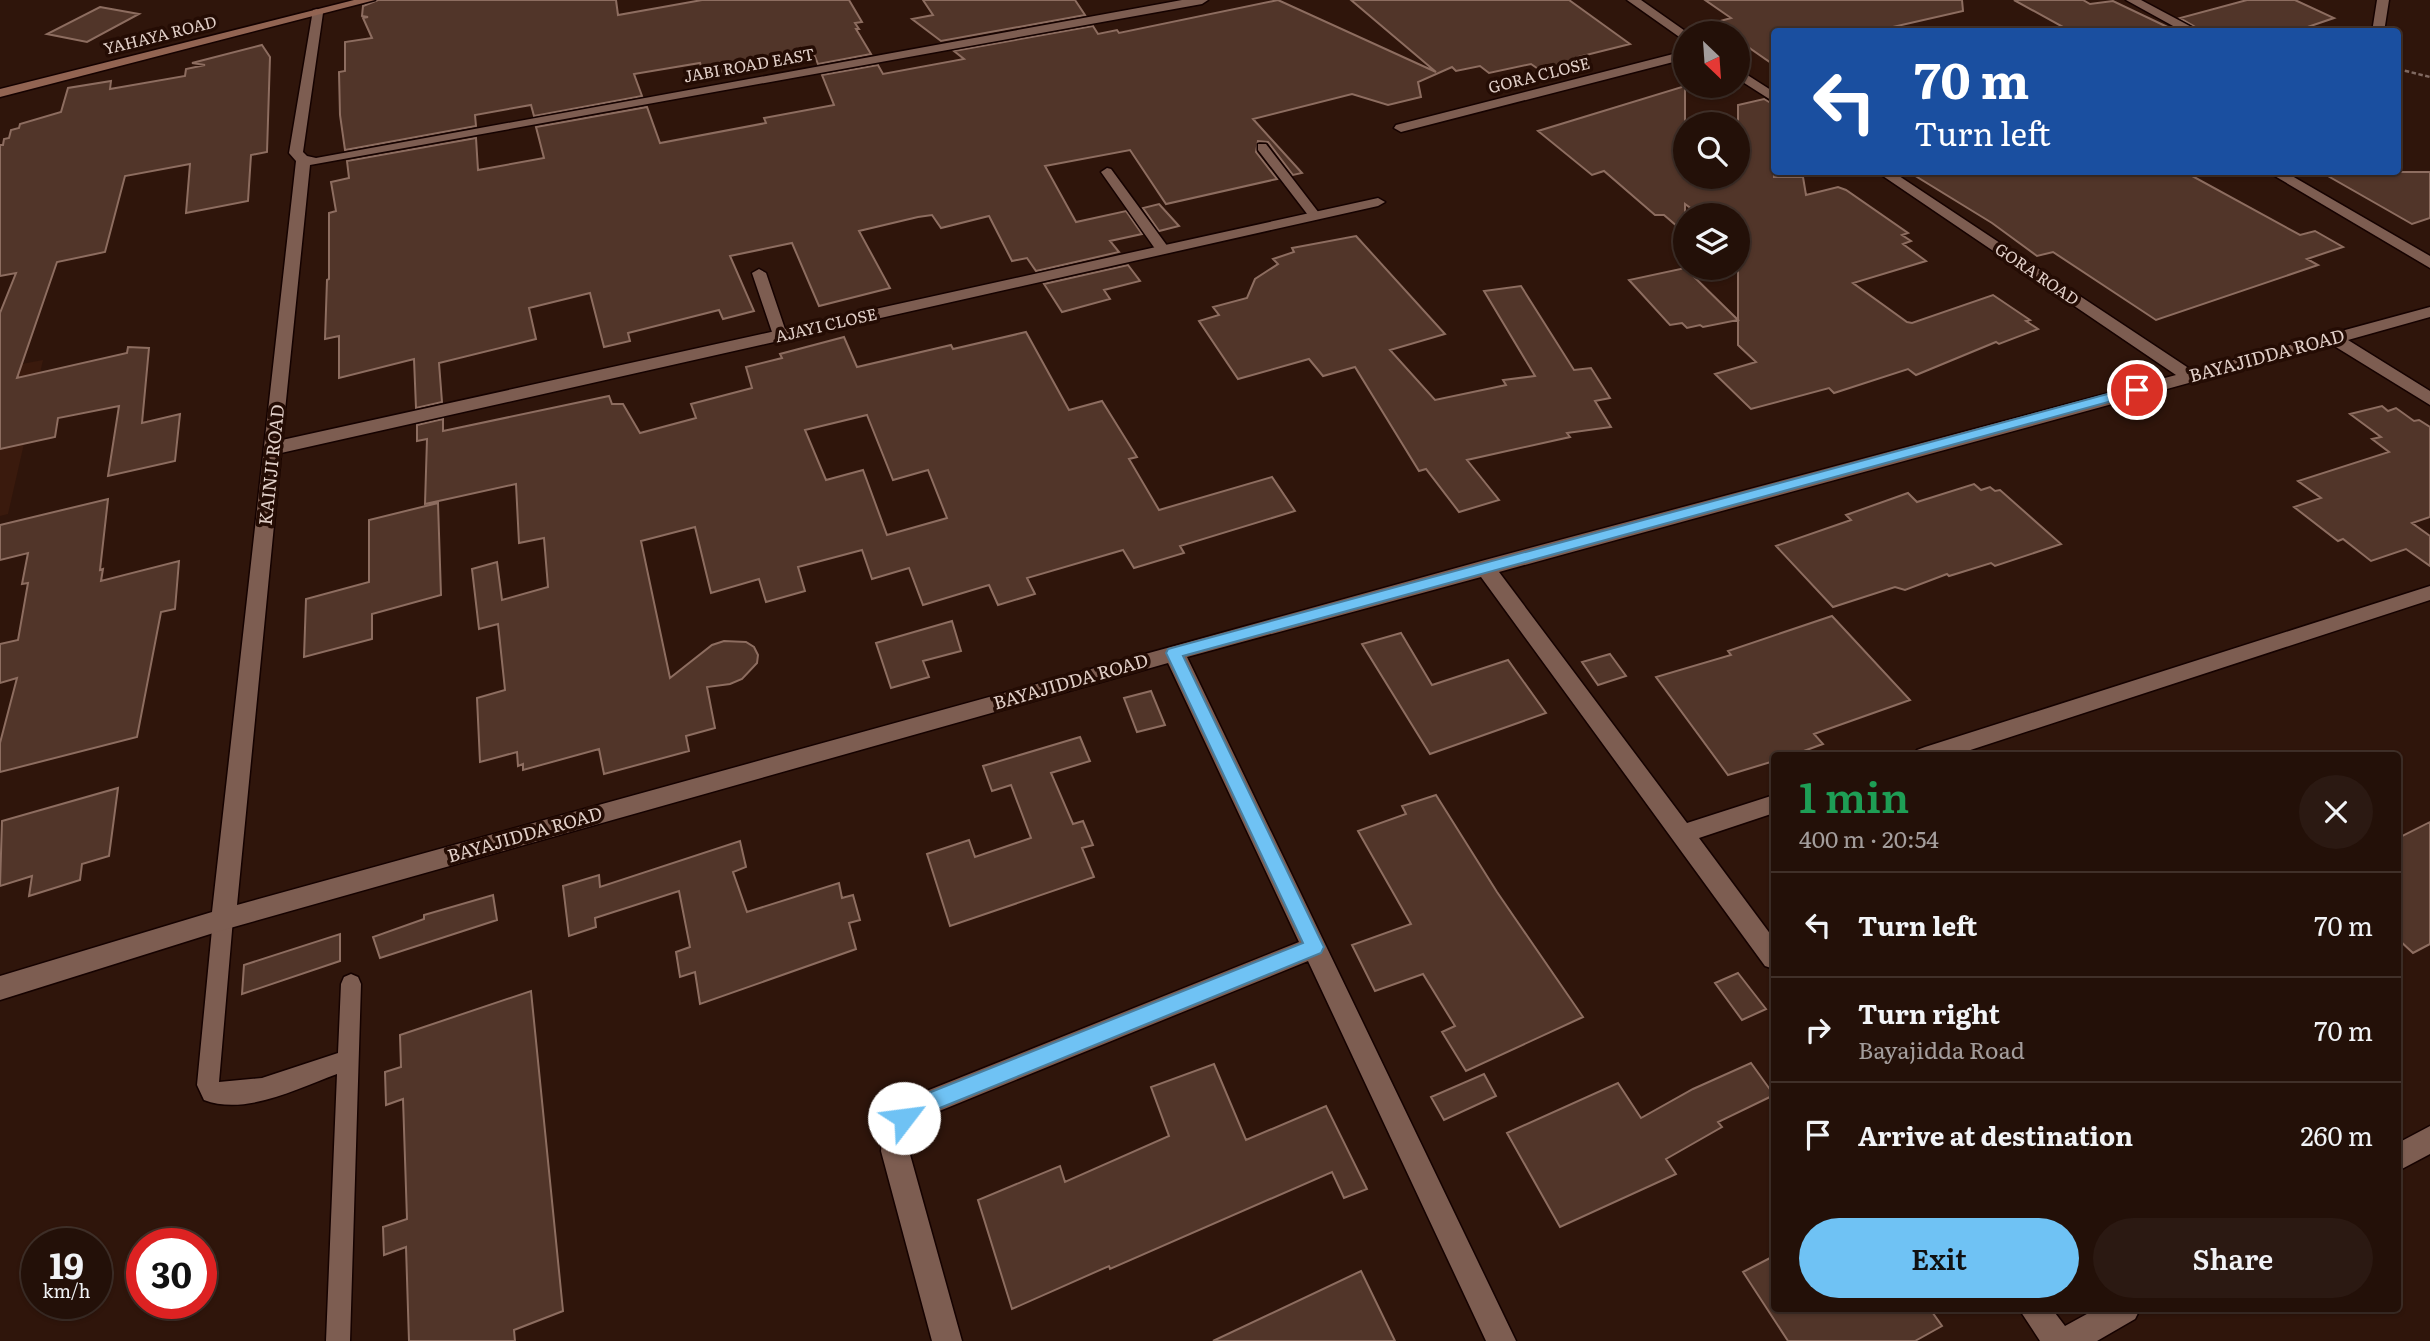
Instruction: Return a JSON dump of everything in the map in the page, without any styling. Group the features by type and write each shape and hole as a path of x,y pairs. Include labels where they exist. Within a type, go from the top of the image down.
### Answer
{"street":[{"name":"YAHAYA ROAD","path":"0,93 369,0"},
{"name":"JABI ROAD EAST","path":"303,160 316,162 1202,0"},
{"path":"1633,0 1673,28"},
{"path":"2132,0 2187,28"},
{"path":"2379,28 2383,0"},
{"name":"KAINJI ROAD","path":"223,919 275,448 303,160 296,153 317,13"},
{"name":"GORA CLOSE","path":"1401,128 1673,58"},
{"path":"1750,81 1771,96"},
{"name":"GORA ROAD","path":"1888,175 2189,376"},
{"path":"2280,175 2430,263"},
{"name":"AJAYI CLOSE","path":"275,448 1378,202"},
{"name":"BAYAJIDDA ROAD","path":"0,988 223,919 1174,653 2430,312"},
{"path":"2335,339 2430,399"},
{"path":"1485,567 1771,954"},
{"path":"1937,752 2430,593"},
{"path":"1174,653 1501,1341"},
{"path":"1683,834 1771,805"},
{"path":"947,1341 895,1151 896,1134 904,1118 923,1105 1315,947"},
{"path":"2401,1155 2430,1139"},
{"path":"2036,1312 2058,1341"},
{"path":"2068,1341 2120,1312"}],"lane":[{"path":"1262,147 1315,216"},
{"path":"1107,172 1163,250"},
{"path":"759,273 780,335"},
{"path":"223,919 208,1085 212,1092 223,1096 245,1094 350,1059"},
{"path":"338,1341 351,984"}],"path":[{"path":"2401,70 2430,77"}],"shaded area":[{"path":"43,360 8,514 0,516 0,368"}],"building":[{"path":"378,0 616,0 618,15 702,0 849,0 862,22 855,23 859,29 856,29 871,54 818,64 814,54 733,68 735,73 705,78 700,63 634,74 642,96 534,116 531,105 475,115 476,126 345,150 340,115 339,72 345,71 345,42 372,38 363,18 368,17 362,16 363,6"},
{"path":"923,0 1075,0 1085,15 941,41 912,19 933,15"},
{"path":"1278,0 1436,72 1351,0 1569,0 1630,44 1578,57 1584,63 1544,73 1531,64 1489,73 1480,66 1456,71 1452,67 1418,82 1421,97 1388,105 1352,94 1253,119 1302,173 1293,175 1268,142 1258,141 1256,152 1277,179 1166,204 1130,150 1045,166 1076,222 1126,211 1142,234 1110,241 1119,252 1036,271 1027,258 1012,261 989,216 941,228 932,215 918,217 859,231 890,288 819,306 792,243 730,256 754,311 723,319 719,310 628,333 630,341 604,347 590,293 529,308 536,339 439,363 442,402 416,408 414,359 339,378 339,336 325,339 329,213 336,211 331,182 349,178 347,161 476,138 478,170 544,158 536,127 647,107 660,143 766,123 764,118 834,105 822,75 878,65 883,74 964,59 954,51 1093,26 1098,34 1117,30 1119,33"},
{"path":"1705,0 1962,0 1963,11 1889,28 1771,28 1771,63 1750,48 1750,21 1720,21 1731,18"},
{"path":"2014,0 2083,0 2090,4 2113,1 2170,28 2065,28"},
{"path":"2247,0 2295,0 2334,18 2305,28 2197,28 2180,18"},
{"path":"100,7 139,14 87,42 47,34"},
{"path":"262,45 270,57 267,152 251,155 248,201 186,213 190,164 125,176 105,252 57,262 17,378 127,353 128,347 149,348 142,423 180,414 175,461 108,476 119,406 58,418 55,437 0,449 0,313 16,273 0,276 0,145 3,145 4,139 9,138 11,130 19,128 20,124 61,112 68,88 111,81 110,89 185,76 186,69 205,65 192,63"},
{"path":"1673,90 1673,98 1685,98 1685,112 1673,112 1673,189 1750,189 1750,112 1738,112 1738,105 1764,99 1771,103 1771,175 1803,177 1806,195 1838,187 1846,190 1908,233 1902,235 1911,241 1903,244 1926,261 1853,283 1907,322 1912,323 1993,295 2030,320 2026,321 2038,329 1999,344 1996,342 1916,375 1908,369 1834,393 1829,388 1751,409 1715,374 1756,362 1738,345 1738,280 1750,280 1750,203 1673,203 1673,223 1664,215 1655,215 1604,171 1592,175 1538,131"},
{"path":"2401,172 2430,172 2430,218 2412,224 2326,175 2401,175"},
{"path":"1914,175 2190,175 2300,235 2315,231 2343,247 2307,259 2318,265 2156,320 2053,252 2037,256 1992,223"},
{"path":"1159,204 1179,226 1159,231 1143,208"},
{"path":"1356,236 1445,334 1390,350 1435,400 1506,385 1503,380 1535,376 1484,291 1521,286 1574,370 1591,368 1610,398 1595,401 1611,427 1567,433 1570,437 1467,460 1499,500 1459,512 1426,469 1419,471 1355,367 1323,376 1309,359 1238,379 1199,321 1219,315 1213,307 1247,298 1255,279 1278,264 1273,259 1294,252 1292,248"},
{"path":"1128,265 1140,281 1104,290 1110,299 1062,312 1044,284"},
{"path":"1673,271 1673,280 1697,280 1738,320 1703,327 1700,325 1687,328 1682,323 1670,325 1629,280"},
{"path":"1026,332 1069,410 1102,401 1137,457 1129,459 1159,510 1272,477 1295,511 1180,546 1184,553 1134,568 1123,550 1027,578 1035,594 998,605 989,585 923,605 909,568 872,579 862,550 798,567 805,591 766,602 759,579 711,593 695,527 641,541 670,678 712,645 724,641 746,642 754,647 758,655 757,663 742,679 730,684 707,687 715,728 686,736 689,751 604,774 599,749 523,770 523,764 518,766 517,752 480,762 477,698 505,690 498,624 479,629 472,569 497,562 502,600 548,587 544,538 519,543 516,484 425,504 427,439 417,441 417,425 443,419 443,431 609,396 612,404 623,404 640,433 696,418 691,404 752,388 746,367 782,358 780,354 844,337 857,367 951,345 953,349","holes":["867,415 893,480 928,470 947,518 887,535 863,470 826,480 805,430"]},
{"path":"2382,406 2388,411 2396,408 2414,421 2419,420 2430,427 2430,517 2412,523 2430,536 2430,566 2406,549 2371,561 2343,539 2338,541 2294,507 2321,498 2298,481 2389,452 2372,439 2381,437 2350,414"},
{"path":"1974,484 1981,490 1990,487 1995,491 2000,490 2061,544 1995,566 1991,563 1949,576 1947,574 1905,590 1895,587 1833,607 1776,546 1851,520 1846,515 1908,493 1917,502"},
{"path":"108,499 101,581 179,561 175,609 161,612 137,737 0,772 0,743 17,678 0,683 0,644 18,640 28,583 22,584 28,553 0,560 0,525"},
{"path":"438,503 441,595 372,614 372,639 304,657 306,599 369,582 369,520"},
{"path":"1832,616 1910,700 1814,734 1823,744 1801,752 1771,752 1771,762 1728,775 1656,677 1731,655 1728,651"},
{"path":"952,621 961,651 923,661 929,677 891,688 876,643"},
{"path":"1401,633 1432,685 1508,660 1546,713 1430,754 1362,644"},
{"path":"1610,654 1626,676 1598,685 1582,662"},
{"path":"1151,691 1165,725 1137,732 1124,698"},
{"path":"1080,737 1090,761 1051,773 1073,824 1083,821 1093,845 1082,848 1094,877 950,926 927,854 969,840 975,857 1031,838 1011,785 992,791 983,766"},
{"path":"118,788 109,856 82,864 80,880 29,896 32,876 0,886 2,821"},
{"path":"1436,795 1497,892 1583,1017 1466,1071 1442,1032 1455,1026 1423,974 1375,991 1352,945 1411,924 1358,831 1406,814 1402,806"},
{"path":"2430,822 2430,944 2413,953 2401,942 2401,836"},
{"path":"740,841 746,867 733,872 747,912 839,883 842,898 853,895 860,920 849,923 856,949 700,1004 695,972 680,977 676,952 690,947 679,891 595,918 596,927 569,936 563,886 599,875 600,887"},
{"path":"493,895 497,920 380,958 373,937 424,919 424,915"},
{"path":"340,934 340,961 242,994 244,965"},
{"path":"1738,973 1766,1009 1742,1020 1715,983"},
{"path":"531,991 563,1311 514,1330 515,1341 409,1341 406,1247 384,1255 383,1227 407,1219 403,1099 386,1105 385,1072 401,1067 400,1035"},
{"path":"1751,1063 1771,1091 1771,1096 1718,1122 1722,1127 1666,1159 1676,1174 1560,1227 1507,1133 1618,1083 1641,1118 1693,1089"},
{"path":"1214,1064 1246,1140 1326,1106 1367,1189 1344,1198 1332,1172 1012,1309 978,1200 1060,1166 1065,1182 1169,1136 1151,1087"},
{"path":"1484,1074 1496,1096 1444,1120 1431,1097"},
{"path":"1771,1258 1771,1312 1932,1312 1942,1326 1915,1341 1788,1341 1743,1272"},
{"path":"1361,1271 1395,1341 1213,1341"}],"route":[{"path":"904,1118 923,1105 1315,947 1174,653 2137,390"}]}
